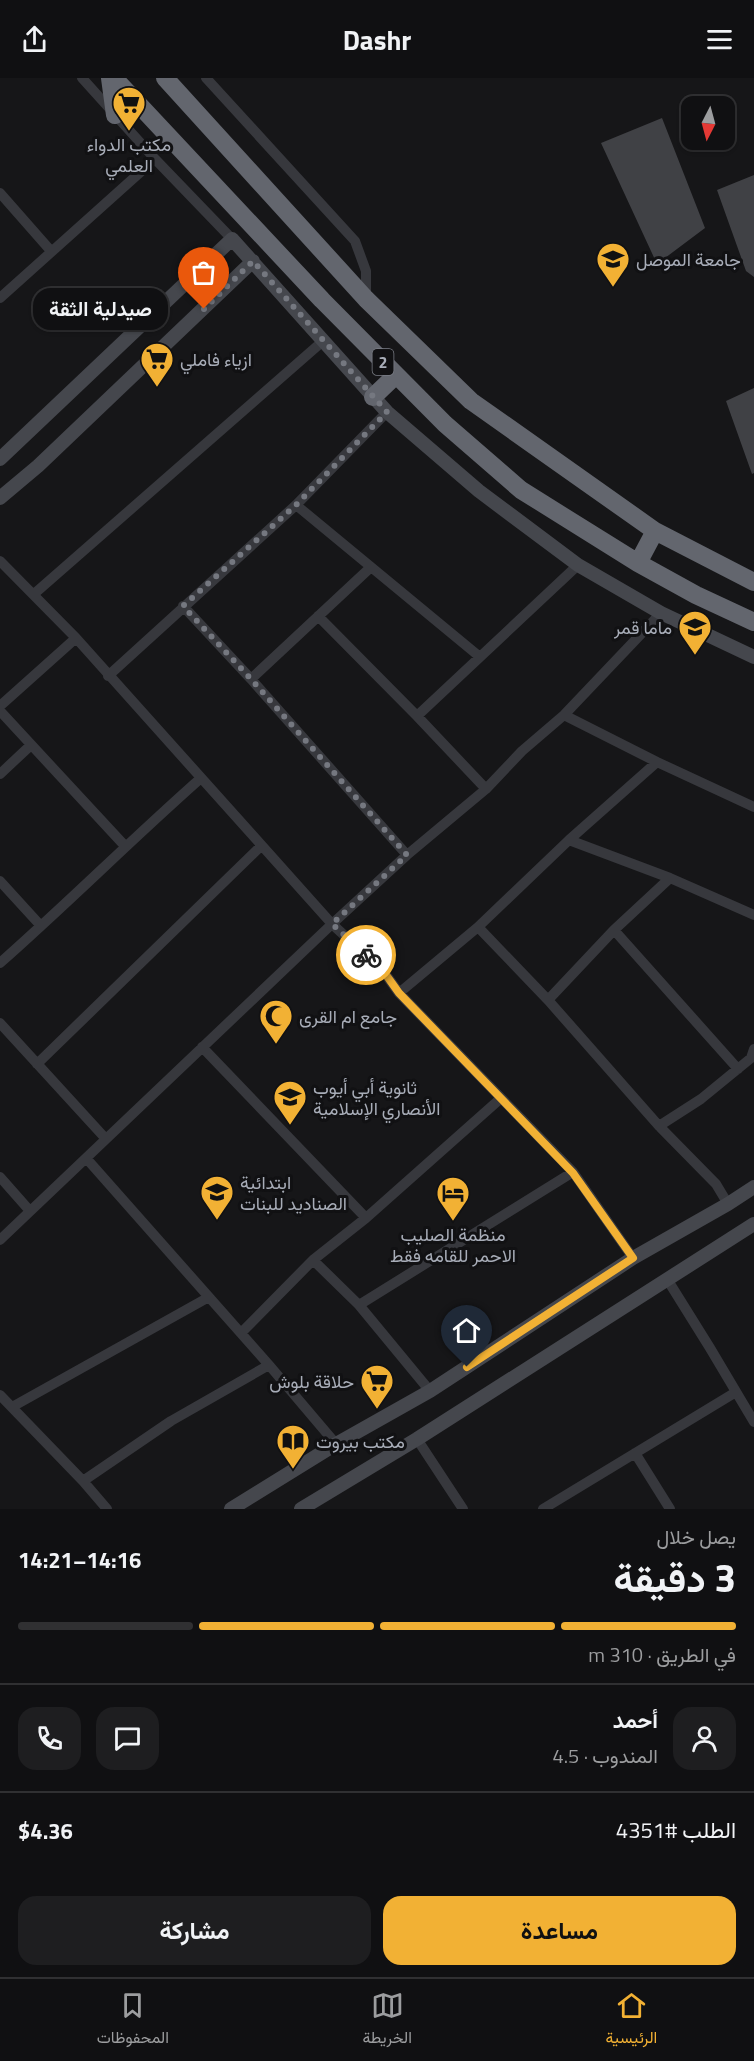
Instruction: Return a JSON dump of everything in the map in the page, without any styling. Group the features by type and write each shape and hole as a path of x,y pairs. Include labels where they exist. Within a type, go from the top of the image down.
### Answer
{"highway":[{"path":"110,78 116,115"},
{"name":"2","path":"114,78 322,300 396,375 445,424 521,490 696,595 754,622"},
{"name":"2","path":"165,78 366,299 471,401 655,531 754,582"},
{"path":"373,397 396,375"},
{"path":"638,562 655,531"}],"street":[{"path":"82,78 155,159 253,261 387,412 479,491 578,565 661,613 754,657"},
{"path":"206,78 355,241 366,271 366,299"},
{"path":"0,298 155,159"},
{"path":"0,193 51,251"},
{"path":"0,459 232,240"},
{"path":"0,498 38,466 253,261"},
{"path":"33,594 323,341"},
{"path":"108,676 296,505 387,412"},
{"path":"296,505 480,657"},
{"path":"0,561 76,638 332,924 384,972 399,993 573,1173 633,1258"},
{"path":"417,716 578,565"},
{"path":"251,679 371,567"},
{"path":"183,606 407,855"},
{"path":"0,1240 332,924 407,855 486,789 522,751 564,715 661,613"},
{"path":"318,616 486,789"},
{"path":"0,706 76,638"},
{"path":"0,711 125,846"},
{"path":"564,715 754,807"},
{"path":"0,774 31,745"},
{"path":"399,993 478,927 569,840 657,762"},
{"path":"0,963 201,778"},
{"path":"569,840 670,878 754,915"},
{"path":"37,1064 261,846"},
{"path":"548,1000 614,930 670,878"},
{"path":"0,880 41,926"},
{"path":"478,927 548,1000 659,1126 716,1184 728,1204"},
{"path":"614,930 738,1068"},
{"path":"0,1023 106,1139"},
{"path":"202,1047 366,1218"},
{"path":"659,1126 701,1099 751,1058 754,1049"},
{"path":"241,1333 313,1260 366,1218 500,1099"},
{"path":"86,1158 336,1444"},
{"path":"359,1305 573,1173"},
{"path":"0,1178 30,1211"},
{"path":"231,1509 336,1444 430,1391 633,1258 754,1188"},
{"path":"301,1509 319,1504 754,1224"},
{"path":"313,1260 359,1305 430,1391"},
{"path":"667,1280 754,1422"},
{"path":"12,1407 209,1297"},
{"path":"83,1481 171,1421 268,1365"},
{"path":"543,1509 736,1392"},
{"path":"0,1395 107,1509"},
{"path":"417,1439 463,1509"},
{"path":"635,1453 670,1509"}],"building":[{"path":"662,118 705,228 657,264 601,143"},
{"path":"754,175 754,277 746,271 717,190"},
{"path":"754,388 754,473 752,474 726,401"}],"way so far":[{"path":"204,309 253,261 387,412 296,505 183,606 407,855 332,924 366,955"}],"place":[{"name":"مكتب الدواء العلمي","path":"129,132"},
{"name":"جامعة الموصل","path":"613,288"},
{"name":"صيدلية الثقة","path":"204,309"},
{"name":"ازياء فاملي","path":"157,388"},
{"name":"ماما قمر","path":"695,656"},
{"name":"جامع ام القرى","path":"276,1045"},
{"name":"ثانوية أبي أيوب الأنصاري الإسلامية","path":"290,1126"},
{"name":"ابتدائية الصناديد للبنات","path":"217,1221"},
{"name":"منظمة الصليب الاحمر للقامه فقط","path":"453,1222"},
{"name":"حلاقة بلوش","path":"377,1410"},
{"name":"مكتب بيروت","path":"293,1470"}],"route":[{"path":"366,955 384,972 399,993 573,1173 633,1258 467,1367"}]}
